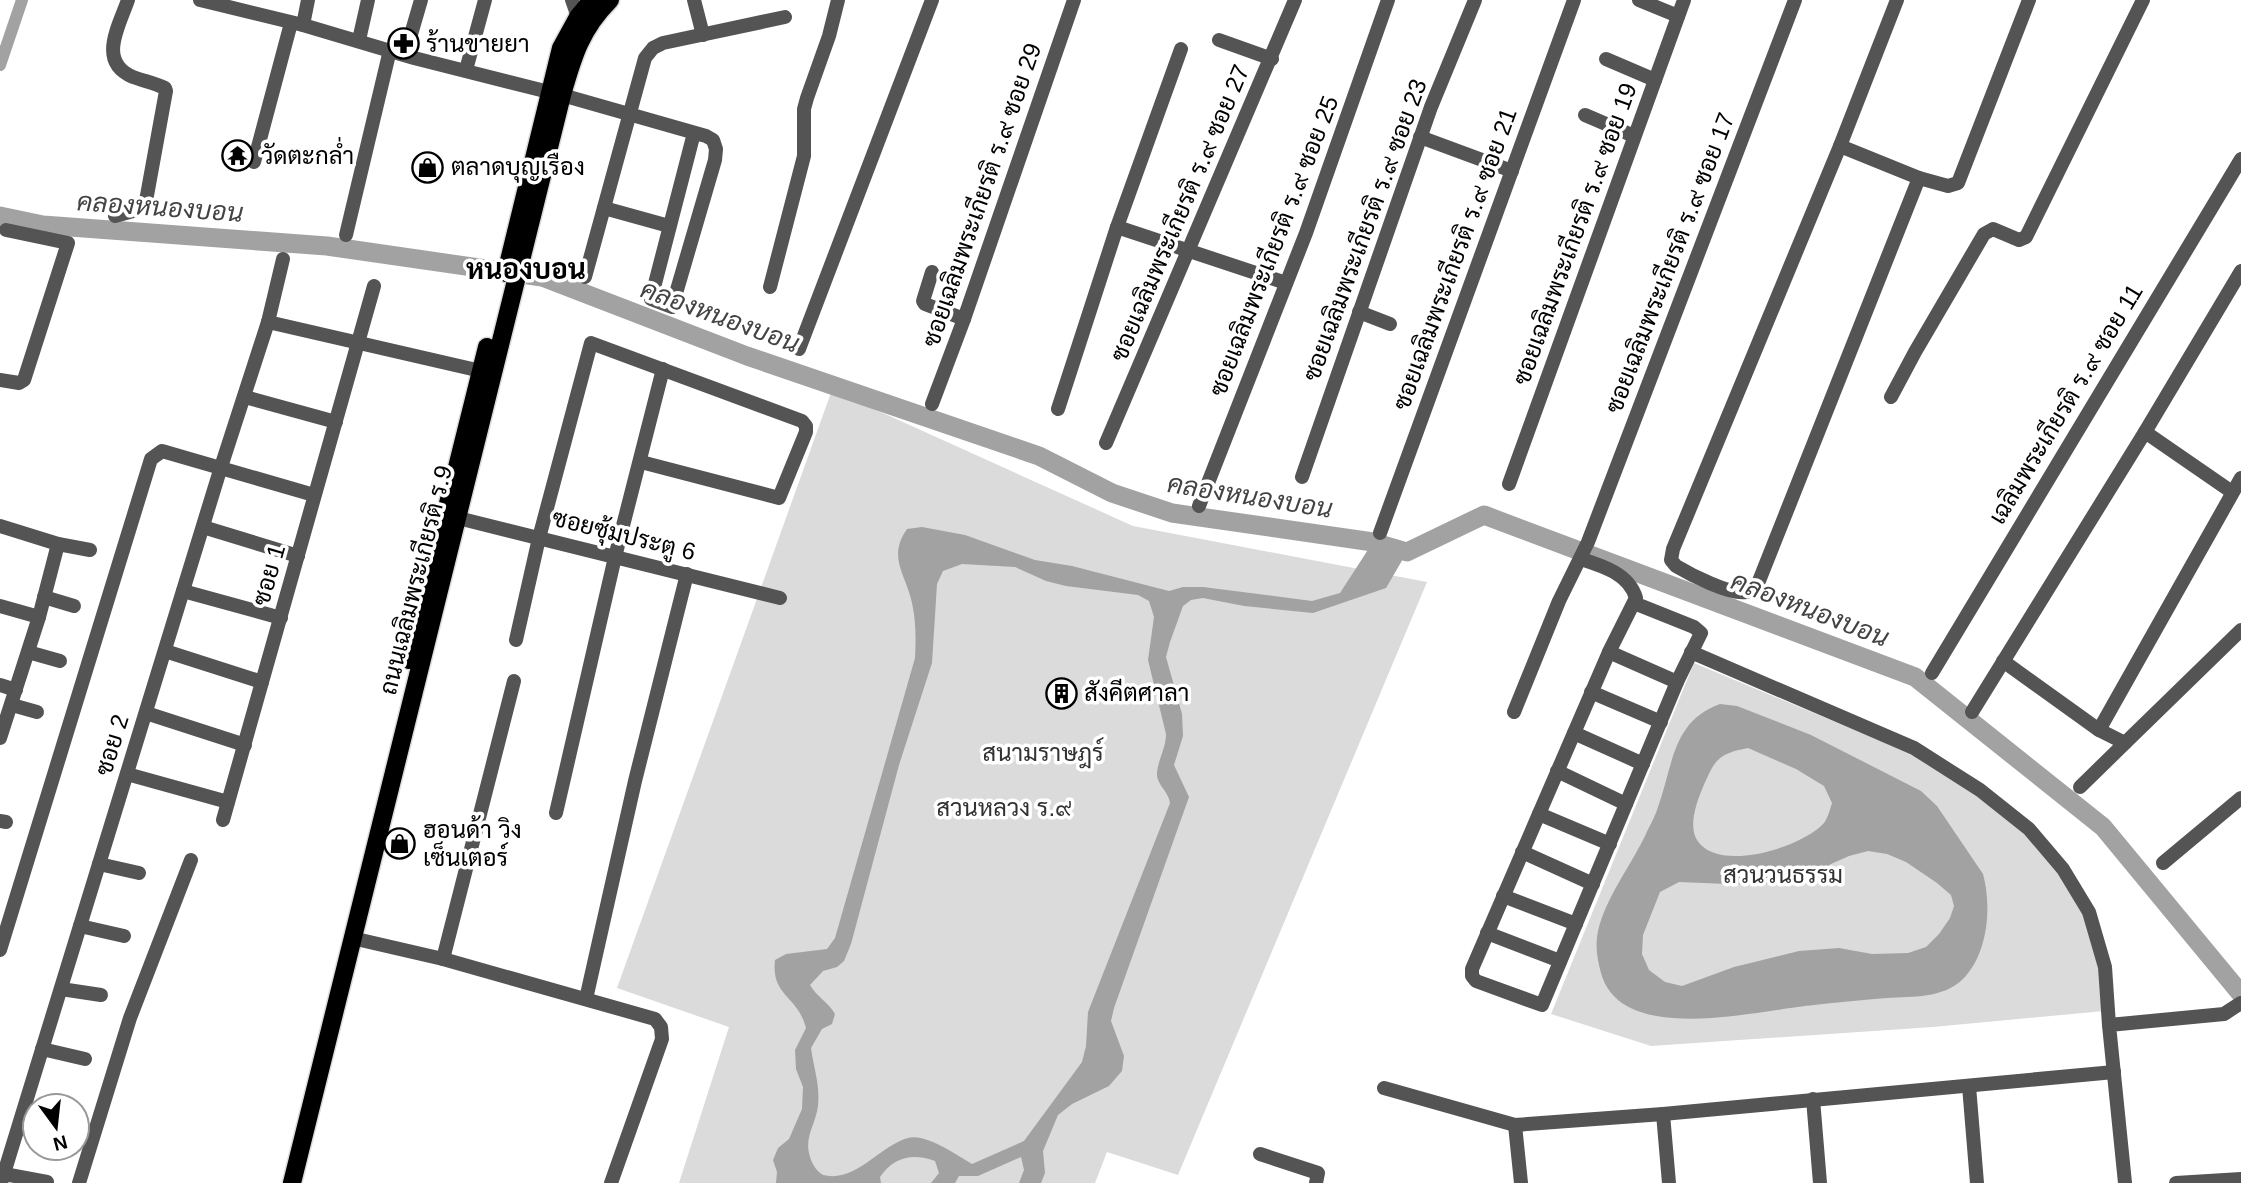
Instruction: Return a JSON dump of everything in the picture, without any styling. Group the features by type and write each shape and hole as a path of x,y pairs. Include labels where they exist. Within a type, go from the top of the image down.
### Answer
{"main road":[{"name":"ถนนเฉลิมพระเกียรติ ร.9","path":"292,1183 457,517 555,93 561,48 575,8 593,0"},
{"name":"ถนนเฉลิมพระเกียรติ ร.9","path":"555,93 580,38 595,15 610,0"},
{"name":"ถนนเฉลิมพระเกียรติ ร.9","path":"279,1183 481,371 508,291"}],"street":[{"path":"115,216 137,210 146,201 166,91 158,84 123,72 113,59 112,47 128,0"},
{"path":"200,0 244,5 297,24 555,93 694,133 713,140 715,160 672,307 651,299 694,133"},
{"path":"254,162 297,24 308,0"},
{"path":"359,40 368,0"},
{"path":"405,55 421,0"},
{"path":"466,70 485,0"},
{"path":"694,0 703,35"},
{"path":"770,287 804,156 804,109 830,36 838,0"},
{"path":"799,349 932,0"},
{"name":"ซอยเฉลิมพระเกียรติ ร.๙ ซอย 29","path":"932,404 1074,0"},
{"name":"ซอยเฉลิมพระเกียรติ ร.๙ ซอย 27","path":"1106,443 1295,0"},
{"name":"ซอยเฉลิมพระเกียรติ ร.๙ ซอย 25","path":"1199,506 1286,283 1388,0"},
{"name":"ซอยเฉลิมพระเกียรติ ร.๙ ซอย 23","path":"1302,477 1420,137 1475,0"},
{"name":"ซอยเฉลิมพระเกียรติ ร.๙ ซอย 21","path":"1380,533 1574,0"},
{"path":"1639,0 1678,16"},
{"name":"ซอยเฉลิมพระเกียรติ ร.๙ ซอย 19","path":"1509,484 1684,0"},
{"name":"ซอยเฉลิมพระเกียรติ ร.๙ ซอย 17","path":"1514,712 1559,601 1588,542 1795,0"},
{"path":"1897,0 1840,146 1673,549 1671,561 1676,566 1729,589 1748,592 1754,589 1759,581 1919,177"},
{"path":"1840,146 1919,177 1948,186 1958,183 2029,0"},
{"path":"1891,397 1984,234 1993,229 2019,240 2026,237 2143,0"},
{"path":"585,276 645,58 653,48 663,43 785,17"},
{"path":"1219,40 1272,59"},
{"path":"1058,409 1117,227 1181,49"},
{"path":"346,235 390,50"},
{"path":"1606,59 1655,80"},
{"path":"1585,115 1634,136"},
{"path":"1420,137 1512,171"},
{"name":"เฉลิมพระเกียรติ ร.๙ ซอย 11","path":"1932,673 2241,159"},
{"path":"604,208 669,226"},
{"path":"1117,227 1286,283"},
{"path":"0,380 19,383 24,380 68,243 6,230"},
{"name":"ซอย 2","path":"33,1092 42,1049 268,322 284,259"},
{"path":"1972,712 2241,271"},
{"path":"932,272 923,301 925,304 964,319"},
{"name":"ซอย 1","path":"223,820 374,286"},
{"path":"1359,312 1390,324"},
{"path":"268,322 481,371"},
{"path":"516,640 588,347 594,343 802,421 806,426 806,432 779,498 641,462"},
{"path":"556,813 615,557 663,369"},
{"path":"245,397 336,422"},
{"path":"2145,432 2232,492"},
{"path":"0,950 151,459 162,451 314,495"},
{"path":"2099,730 2241,478"},
{"name":"ซอยซุ้มประตู 6","path":"457,517 780,598"},
{"path":"0,526 58,544 90,550"},
{"path":"203,527 298,556"},
{"path":"0,738 39,617 58,544"},
{"path":"1582,557 1617,573 1633,590 1636,598 1591,692 1472,969 1472,976 1476,981 1542,1005 1677,682 1701,633 1694,627 1634,603"},
{"path":"586,999 635,781 687,574"},
{"path":"183,591 281,618"},
{"path":"44,597 74,606"},
{"path":"0,606 39,617"},
{"path":"2080,787 2241,630"},
{"path":"28,652 60,661"},
{"path":"165,652 262,682"},
{"path":"1609,652 1677,682"},
{"path":"1691,652 1914,748 1980,790 2029,828 2063,869 2089,912 2105,967 2125,1183"},
{"path":"2003,661 2099,730 2125,743"},
{"path":"443,959 514,681"},
{"path":"0,685 16,690"},
{"path":"1591,692 1661,722"},
{"path":"12,705 37,712"},
{"path":"146,713 245,745"},
{"path":"1574,733 1643,764"},
{"path":"1557,771 1626,804"},
{"path":"127,774 228,803"},
{"path":"2163,863 2241,798"},
{"path":"1539,814 1610,844"},
{"path":"1522,852 1593,884"},
{"path":"79,1183 130,1018 191,860"},
{"path":"99,864 139,873"},
{"path":"1503,896 1576,924"},
{"path":"80,926 124,936"},
{"path":"1487,933 1560,961"},
{"path":"352,938 443,959 655,1019 661,1027 662,1039 611,1183"},
{"path":"61,989 101,995"},
{"path":"2109,1025 2213,1016 2237,1006"},
{"path":"42,1049 85,1059"},
{"path":"1384,1088 1515,1125 2114,1072"},
{"path":"1969,1086 1977,1183"},
{"path":"1813,1099 1820,1183"},
{"path":"1663,1114 1669,1183"},
{"path":"1515,1125 1521,1183"},
{"name":"ซอย 2","path":"2,1178 21,1132"},
{"path":"1260,1154 1318,1173 1316,1183"},
{"path":"2,1178 47,1182"},
{"path":"2176,1183 2241,1179"}],"green space":[{"name":"สวนหลวง ร.๙","path":"832,390 1133,526 1427,582 1178,1175 1107,1152 1095,1183 679,1183 729,1027 617,988"},
{"name":"สวนวนธรรม","path":"1694,663 1912,754 1975,794 2026,833 2059,872 2084,913 2101,966 2104,1011 1933,1027 1651,1046 1551,1014"}],"shaded area":[{"path":"922,527 965,535 1035,560 1072,566 1169,591 1183,587 1203,587 1312,601 1340,593 1373,542 1407,552 1386,588 1313,613 1244,606 1203,598 1191,600 1183,606 1166,657 1182,714 1183,736 1174,765 1189,797 1114,1008 1111,1021 1124,1056 1122,1071 1109,1086 1072,1104 1058,1115 1043,1151 1045,1173 1041,1183 1019,1183 1024,1170 1021,1157 978,1176 959,1176 955,1183 931,1183 939,1173 935,1161 912,1157 898,1161 886,1170 880,1177 881,1183 776,1183 777,1172 773,1160 778,1148 789,1139 802,1109 803,1087 796,1069 795,1050 806,1028 797,1008 777,981 775,960 786,954 827,949 835,938 915,658 913,610 898,557 898,548 907,529","holes":["962,564 1015,567 1046,581 1138,595 1149,601 1154,617 1148,660 1166,734 1157,777 1170,803 1088,1012 1082,1062 1024,1141 972,1164 932,1142 915,1137 908,1138 846,1174 823,1175 812,1163 808,1147 818,1098 811,1048 822,1029 832,1024 835,1014 810,985 823,971 837,967 844,961 851,944 899,765 932,663 937,584 943,571"]},
{"path":"1720,704 1737,706 1811,735 1921,791 1937,806 1983,874 1986,887 1987,915 1983,943 1978,957 1963,979 1946,990 1927,995 1694,1019 1663,1017 1635,1010 1614,996 1601,973 1598,957 1597,936 1602,918 1655,814 1683,733 1704,712","holes":["1748,748 1796,769 1824,786 1832,803 1824,823 1798,841 1760,853 1723,855 1708,850 1697,840 1693,828 1694,814 1714,764 1723,756","1868,851 1887,854 1906,862 1951,895 1954,906 1950,918 1926,947 1908,953 1872,954 1839,948 1799,951 1734,967 1682,986 1665,982 1649,970 1642,954 1643,935 1660,892 1679,882 1752,885 1805,881 1831,864"]}],"waterway":[{"path":"0,65 22,0"},
{"name":"คลองหนองบอน","path":"0,216 43,225 327,246 542,277 747,356 1039,456 1112,493 1172,513 1373,542 1407,552 1484,515 1915,677 2103,827 2241,994"}],"place":[{"name":"ร้านขายยา","path":"403,44"},
{"name":"วัดตะกล่ำ","path":"238,156"},
{"name":"ตลาดบุญเรือง","path":"428,167"},
{"name":"สังคีตศาลา","path":"1061,693"},
{"name":"ฮอนด้า วิง เซ็นเตอร์","path":"400,844"}],"district":[{"name":"หนองบอน","path":"526,269"}],"park label":[{"name":"สนามราษฎร์","path":"1043,753"}]}
